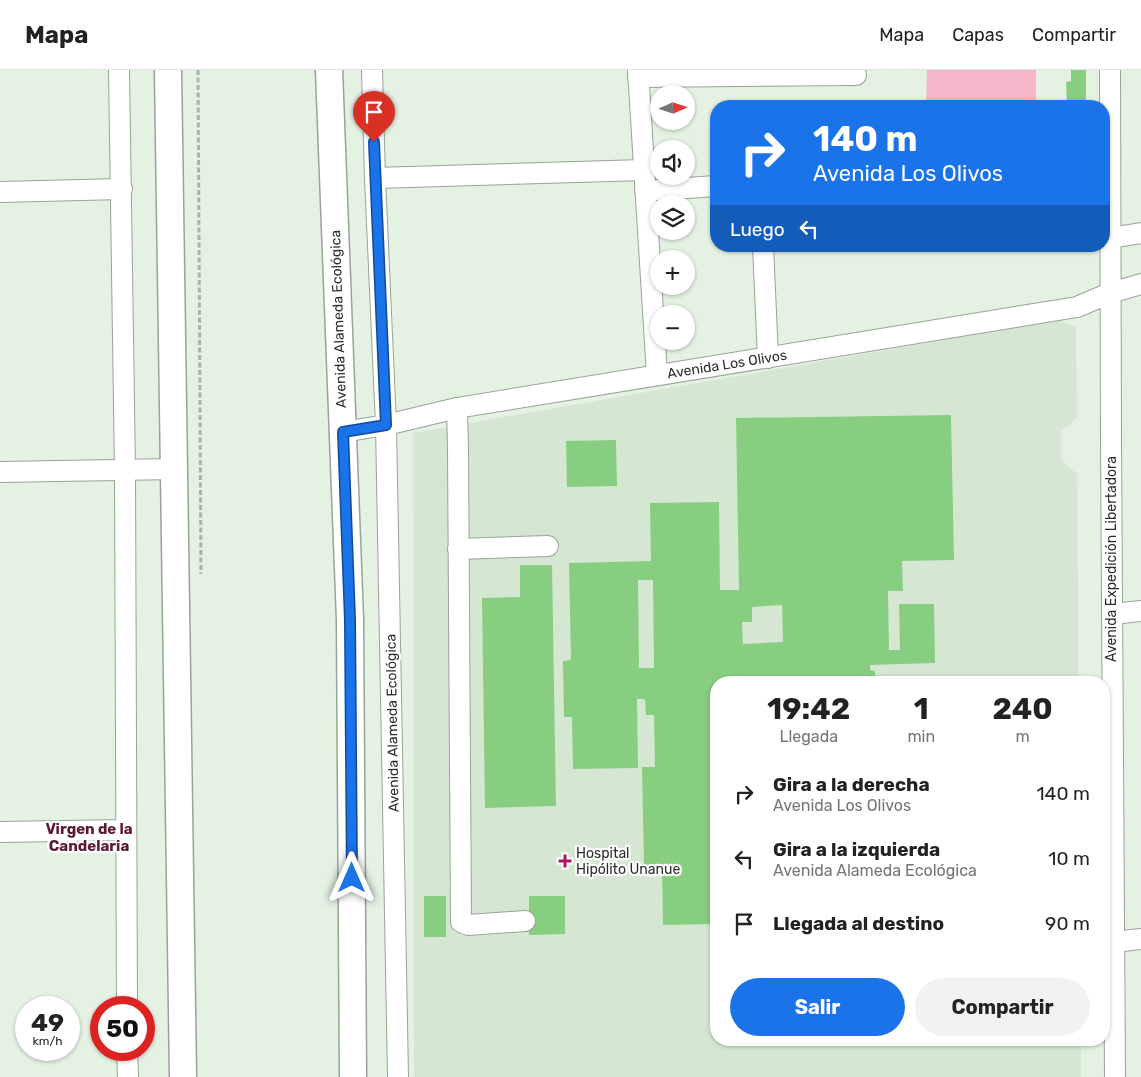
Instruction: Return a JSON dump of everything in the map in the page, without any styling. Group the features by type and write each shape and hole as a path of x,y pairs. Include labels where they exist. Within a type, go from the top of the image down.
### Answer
{"main road":[{"path":"168,70 183,1077"},
{"name":"Avenida Alameda Ecológica","path":"329,70 350,620 353,1077"}],"street":[{"path":"119,70 125,471 127,996"},
{"name":"Avenida Alameda Ecológica","path":"372,70 386,425 398,1077"},
{"name":"Avenida Expedición Libertadora","path":"1110,70 1115,1077"},
{"path":"657,376 638,74 856,75"},
{"path":"375,178 644,170"},
{"path":"645,191 710,186"},
{"path":"0,192 122,189"},
{"path":"1110,238 1141,233"},
{"path":"763,252 768,358"},
{"name":"Avenida Los Olivos","path":"343,432 386,425 457,408 1077,307 1110,293 1141,284"},
{"path":"457,408 461,922 468,925 525,921"},
{"path":"0,472 175,470"},
{"path":"458,548 548,546"},
{"path":"1112,614 1141,611"},
{"path":"0,832 126,830"},
{"path":"1114,942 1141,939"},
{"path":"128,1061 128,1077"}],"path":[{"path":"198,70 201,578"}],"shaded area":[{"path":"927,70 1036,70 1036,100 926,100"},
{"name":"Hospital Hipólito Unanue","path":"1058,320 1076,327 1077,418 1061,431 1061,460 1077,474 1079,676 710,676 710,1046 1081,1046 1081,1077 414,1077 413,433"}],"building":[{"path":"1071,70 1086,70 1086,100 1067,100 1066,82 1071,81"},
{"path":"951,415 954,560 902,561 903,591 888,591 889,650 900,650 899,604 934,604 935,663 870,665 870,670 875,671 875,676 710,676 710,924 663,925 662,866 644,866 642,767 655,767 654,715 646,715 645,699 637,699 638,768 573,769 572,717 564,717 563,661 571,660 569,563 651,561 650,503 719,502 720,590 739,590 736,418","holes":["638,580 653,580 654,668 639,668","782,605 783,642 743,644 742,622 752,622 752,607"]},
{"path":"616,440 617,486 567,487 566,441"},
{"path":"520,565 552,565 556,806 485,808 482,598 520,597"},
{"path":"424,896 446,896 446,937 424,937"},
{"path":"529,896 565,896 565,934 529,935"}],"place":[{"name":"Hospital Hipólito Unanue","path":"565,861"}],"district":[{"name":"Virgen de la Candelaria","path":"89,838"}],"route":[{"path":"352,878 350,620 343,432 386,425 374,142"}]}
